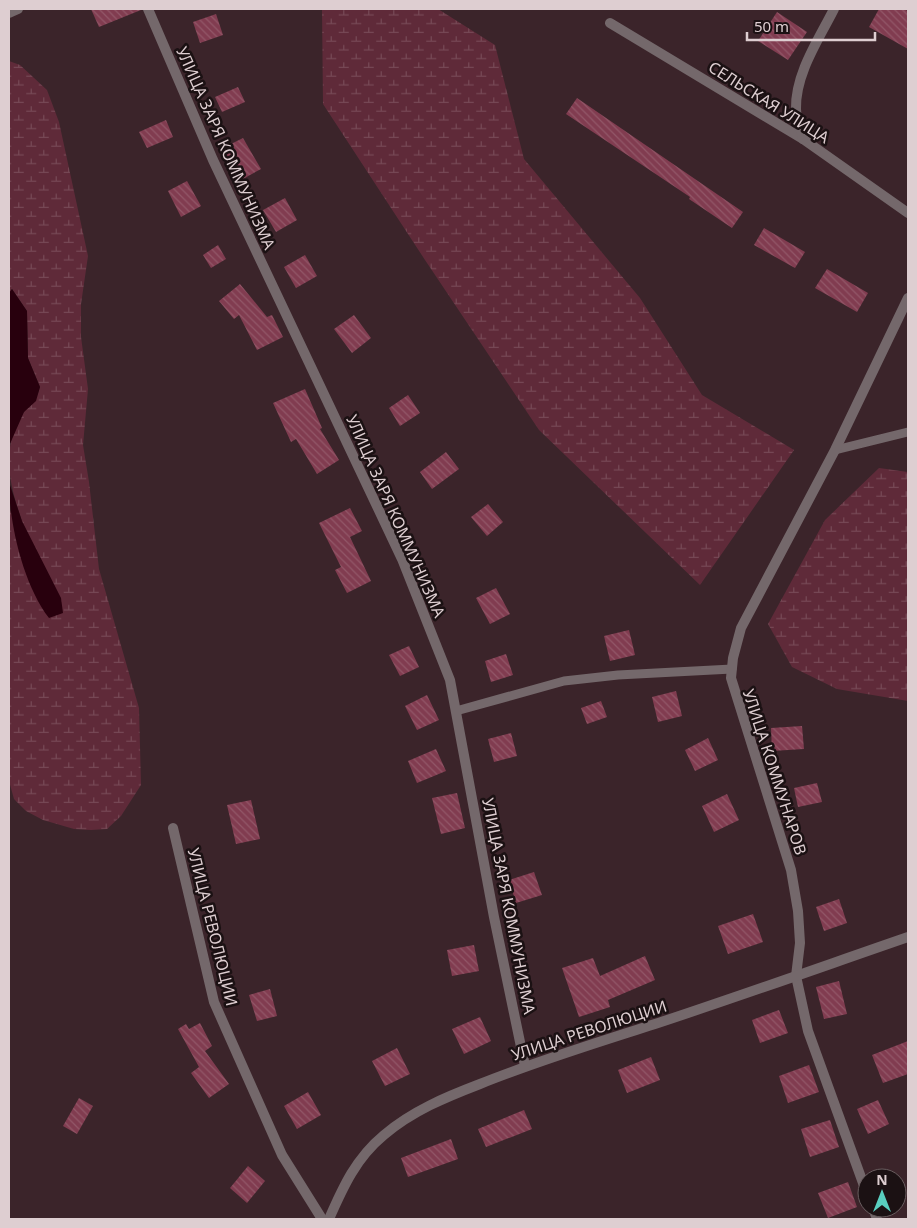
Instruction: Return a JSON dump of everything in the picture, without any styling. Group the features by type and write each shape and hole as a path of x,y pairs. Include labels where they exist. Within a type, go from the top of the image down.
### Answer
{"street":[{"path":"9,13 18,9"},
{"name":"УЛИЦА ЗАРЯ КОММУНИЗМА","path":"148,9 213,160 402,558 450,680 494,917 525,1066"},
{"path":"803,139 796,110 797,89 806,64 834,9"},
{"name":"СЕЛЬСКАЯ УЛИЦА","path":"610,24 803,139 908,212"},
{"name":"УЛИЦА КОММУНАРОВ","path":"858,1168 808,1030 796,976 800,943 798,911 790,870 734,694 731,678 741,628 835,450 908,298"},
{"name":"УЛИЦА РЕВОЛЮЦИИ","path":"173,828 214,1002 282,1155 322,1219"},
{"name":"УЛИЦА РЕВОЛЮЦИИ","path":"329,1219 346,1179 364,1154 384,1135 411,1116 442,1099 525,1066 908,937"}],"lane":[{"path":"835,450 908,432"},
{"path":"456,711 564,681 618,675 732,669"}],"green space":[{"path":"322,9 438,9 495,45 524,159 640,298 702,395 794,450 700,585 539,430 425,260 323,104"},
{"path":"9,61 20,65 47,90 59,122 88,256 81,304 81,337 88,389 83,445 99,569 139,708 141,785 121,816 107,829 74,829 43,820 26,811 14,799 9,781 9,507 11,513 22,521 13,493 9,452 16,425 35,399 40,387 28,358 27,311 12,289 9,293"},
{"path":"879,468 908,472 908,701 837,689 792,667 768,624 825,520"}],"shaded area":[{"path":"12,289 27,311 28,358 40,387 36,401 24,412 9,446 9,293"},
{"path":"9,482 22,521 61,598 63,613 49,618 32,588 19,553 12,516"}],"building":[{"path":"91,9 141,9 141,10 99,27"},
{"path":"879,9 903,9 908,11 908,49 869,27"},
{"path":"777,12 807,32 788,60 758,41"},
{"path":"216,14 223,35 200,43 193,22"},
{"path":"238,87 245,102 222,112 215,97"},
{"path":"577,98 743,212 732,228 689,199 690,197 566,114"},
{"path":"166,120 173,137 147,148 139,132"},
{"path":"243,138 261,169 241,180 223,148"},
{"path":"187,181 201,206 181,217 168,191"},
{"path":"285,198 297,220 276,232 263,210"},
{"path":"764,228 805,252 795,268 754,245"},
{"path":"218,245 226,259 211,268 203,255"},
{"path":"305,255 317,276 296,288 284,267"},
{"path":"827,269 868,293 857,312 815,288"},
{"path":"240,284 267,317 272,315 283,337 257,350 239,315 234,319 219,301"},
{"path":"354,315 371,338 352,353 334,329"},
{"path":"305,389 322,428 320,429 339,460 317,474 296,439 291,442 273,403"},
{"path":"408,395 420,413 400,426 389,408"},
{"path":"446,452 459,469 432,489 420,472"},
{"path":"488,504 503,522 487,536 471,517"},
{"path":"350,508 362,531 350,537 371,581 347,593 335,570 341,567 319,523"},
{"path":"496,588 510,614 490,624 476,598"},
{"path":"629,630 635,655 610,661 604,636"},
{"path":"409,646 419,667 400,676 389,655"},
{"path":"506,654 513,675 491,682 485,661"},
{"path":"676,691 682,716 658,722 652,697"},
{"path":"427,695 439,720 417,730 405,706"},
{"path":"601,701 607,717 587,724 581,708"},
{"path":"802,726 804,749 772,751 771,728"},
{"path":"511,733 517,756 494,762 488,739"},
{"path":"708,738 718,760 695,771 685,750"},
{"path":"436,749 446,771 417,783 408,761"},
{"path":"817,783 822,802 798,807 794,788"},
{"path":"457,793 465,828 441,834 432,798"},
{"path":"727,794 739,820 714,832 702,806"},
{"path":"251,800 260,839 236,844 227,805"},
{"path":"534,872 542,895 516,903 509,880"},
{"path":"839,899 847,923 824,931 816,907"},
{"path":"753,914 763,942 728,954 718,926"},
{"path":"474,945 479,971 452,976 447,950"},
{"path":"645,956 655,980 608,1000 610,1007 579,1017 562,968 593,958 600,976"},
{"path":"839,981 847,1014 824,1019 816,987"},
{"path":"270,989 277,1016 257,1021 249,995"},
{"path":"779,1010 788,1033 760,1043 752,1020"},
{"path":"480,1017 491,1041 464,1054 452,1029"},
{"path":"200,1023 212,1046 205,1051 229,1084 209,1098 191,1073 199,1067 178,1029 186,1024 189,1029"},
{"path":"908,1041 908,1074 883,1083 872,1055"},
{"path":"397,1048 410,1074 385,1086 372,1061"},
{"path":"651,1057 660,1080 627,1093 618,1070"},
{"path":"809,1065 819,1092 788,1103 779,1076"},
{"path":"308,1092 321,1115 297,1129 284,1106"},
{"path":"79,1098 93,1106 77,1134 63,1126"},
{"path":"878,1100 889,1124 868,1134 857,1109"},
{"path":"524,1110 532,1129 486,1147 478,1129"},
{"path":"830,1120 839,1147 810,1157 801,1129"},
{"path":"451,1139 458,1159 408,1177 401,1158"},
{"path":"248,1166 265,1181 247,1203 230,1188"},
{"path":"848,1182 857,1207 828,1218 818,1193"}]}
